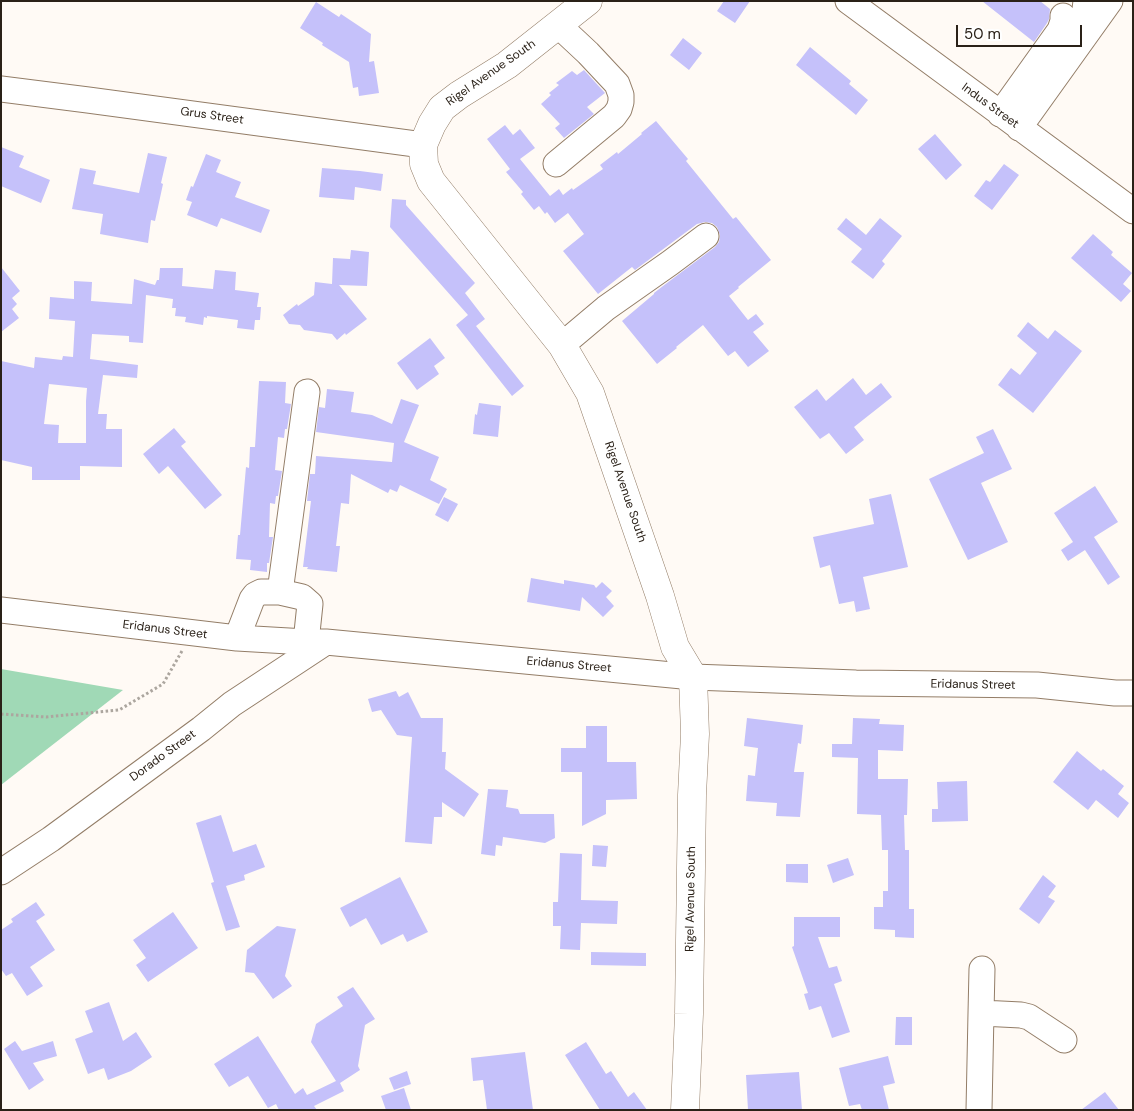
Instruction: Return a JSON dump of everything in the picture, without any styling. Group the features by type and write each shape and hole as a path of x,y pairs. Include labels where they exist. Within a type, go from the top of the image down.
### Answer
{"main road":[{"name":"Rigel Avenue South","path":"588,1 507,65 442,108 423,145 424,164 431,181 562,345 590,394 660,596 675,647 694,677 689,1004 685,1110"}],"street":[{"name":"Indus Street","path":"848,1 1133,211"},
{"path":"1009,120 1084,18 1086,1"},
{"path":"1009,120 1110,1"},
{"path":"1009,120 1060,30 1063,16"},
{"path":"556,164 614,116 621,102 621,95 617,84 558,25"},
{"name":"Grus Street","path":"1,89 423,145"},
{"path":"562,345 606,308 706,236"},
{"path":"280,592 307,392"},
{"path":"237,638 255,595 261,592 280,592 302,597 310,604 316,642"},
{"name":"Eridanus Street","path":"1,610 237,638 316,642 694,677 856,683 1037,685 1127,698"},
{"name":"Dorado Street","path":"1,872 52,839 316,642"},
{"path":"979,1110 982,969"},
{"path":"981,1013 1029,1017 1064,1040"}],"path":[{"path":"1,714 46,717 119,710 163,684 182,651 198,634"}],"green space":[{"path":"1,669 123,690 1,785"}],"building":[{"path":"724,1 750,1 735,23 717,11"},
{"path":"982,1 1040,1 1050,9 1049,19 1034,42"},
{"path":"316,2 339,17 341,14 371,34 369,62 374,61 379,93 359,96 358,87 353,88 349,62 300,28"},
{"path":"683,38 702,53 689,70 670,55"},
{"path":"810,47 851,81 849,84 868,100 856,115 796,65"},
{"path":"584,70 605,93 587,107 594,114 564,138 555,128 560,124 541,104 551,95 549,93 559,85 556,83 572,71 577,75"},
{"path":"656,121 688,159 686,161 733,219 736,217 771,260 729,296 748,320 756,314 764,324 753,332 769,351 748,367 735,351 728,356 703,325 657,364 622,321 654,293 715,247 719,242 720,235 717,227 712,223 697,224 635,270 632,267 598,294 563,251 584,234 568,213 555,223 547,212 545,214 539,206 534,210 521,194 523,192 506,172 510,169 487,139 505,125 513,135 520,129 535,148 520,159 550,196 559,189 563,195 603,169 600,165 617,152 618,154"},
{"path":"935,134 962,165 946,180 918,149"},
{"path":"1,147 24,156 19,167 50,180 41,203 1,186"},
{"path":"148,153 167,157 155,221 151,220 148,243 100,234 103,214 72,209 80,168 96,171 93,184 139,193"},
{"path":"206,154 221,160 216,172 241,182 235,197 270,210 261,233 221,218 217,227 187,215 192,202 186,200"},
{"path":"1004,164 1019,175 992,210 974,196 986,180 990,182"},
{"path":"322,168 383,174 381,191 355,187 354,200 319,197"},
{"path":"392,199 406,200 406,205 475,283 465,293 485,319 476,326 524,386 512,396 456,325 468,315 390,227"},
{"path":"846,218 866,235 880,218 902,236 882,261 885,264 873,279 851,262 862,249 837,229"},
{"path":"1093,234 1113,252 1111,255 1132,273 1123,284 1131,291 1121,302 1071,258"},
{"path":"351,250 369,252 367,286 339,285 367,319 337,340 332,334 304,330 300,325 289,324 283,315 297,304 298,306 314,295 315,282 332,284 333,258 350,259"},
{"path":"1,267 20,291 12,298 17,304 12,309 19,318 1,332"},
{"path":"160,268 183,268 182,286 213,289 215,270 236,272 235,290 259,293 257,307 261,307 260,320 255,320 254,330 237,328 238,320 207,316 207,318 204,317 203,325 185,322 186,317 175,316 176,308 172,308 173,299 146,295 143,343 129,342 129,336 92,334 90,359 138,365 137,378 103,375 98,414 107,414 106,429 122,429 122,467 80,466 80,480 32,480 32,467 1,460 1,361 34,368 35,357 62,360 63,356 73,357 75,321 49,319 50,297 74,299 74,281 92,282 91,301 132,304 134,279 155,285 157,280 159,280","holes":["49,384 87,388 86,443 58,443 59,425 44,424"]},
{"path":"1028,322 1048,339 1055,330 1082,351 1033,413 998,385 1011,368 1020,375 1037,353 1017,336"},
{"path":"430,338 445,358 434,366 439,374 417,390 397,363"},
{"path":"853,378 866,395 881,383 892,397 854,427 864,440 846,454 829,433 820,439 794,407 817,389 826,401"},
{"path":"259,381 286,382 285,403 291,404 284,438 278,437 275,470 282,471 275,504 270,503 269,537 273,537 269,563 267,563 267,572 250,570 251,560 236,559 246,467 249,468 250,447 255,447"},
{"path":"327,389 354,392 351,412 372,415 392,424 401,399 419,405 404,442 439,457 430,480 447,489 439,504 400,485 397,492 390,489 388,493 351,474 349,504 341,503 336,546 340,546 337,572 303,567 311,501 307,501 310,474 315,474 316,456 392,462 394,443 316,432 319,407 325,408"},
{"path":"479,403 501,406 498,437 473,434 475,414 477,415"},
{"path":"174,428 186,442 181,446 222,495 205,509 168,466 159,474 143,454"},
{"path":"993,429 1012,469 981,483 1008,542 968,560 929,479 984,453 976,437"},
{"path":"1095,486 1118,522 1094,537 1120,577 1108,585 1085,550 1068,561 1061,550 1073,542 1054,513"},
{"path":"891,494 908,567 863,577 870,609 856,612 854,601 839,604 830,565 820,568 813,537 874,524 869,499"},
{"path":"444,497 458,504 448,522 435,515"},
{"path":"531,578 564,584 564,580 594,585 596,588 602,582 612,591 606,597 614,606 603,617 582,597 580,611 527,602"},
{"path":"396,691 399,697 408,692 421,718 443,718 442,752 446,752 445,769 479,794 464,817 442,802 442,817 434,817 432,844 405,842 412,737 397,735 381,710 372,712 368,699"},
{"path":"747,718 803,725 801,744 798,743 794,772 804,772 800,817 776,816 777,803 746,801 748,775 755,776 758,748 744,746"},
{"path":"853,718 880,719 879,724 904,725 903,751 878,750 878,779 908,779 907,815 904,815 905,850 909,850 909,909 914,909 914,938 895,937 895,930 874,929 874,907 883,907 883,891 888,891 888,850 882,850 881,815 857,814 858,758 832,757 832,744 852,744"},
{"path":"586,726 607,726 607,762 636,762 637,799 606,800 606,814 582,826 582,772 561,772 561,748 586,748"},
{"path":"1077,751 1101,771 1103,769 1124,786 1118,794 1129,803 1118,818 1096,800 1088,810 1053,782"},
{"path":"967,781 968,821 932,822 932,809 938,809 937,782"},
{"path":"488,789 508,790 506,807 518,809 520,814 554,814 555,838 545,843 503,837 502,846 496,845 495,856 481,854"},
{"path":"221,815 233,852 256,844 265,867 244,875 245,880 226,886 240,927 226,931 211,883 214,882 196,823"},
{"path":"593,845 608,846 606,867 592,866"},
{"path":"560,853 582,854 581,900 618,901 617,924 581,923 580,950 560,949 561,926 553,926 553,902 558,902"},
{"path":"848,858 854,875 833,883 827,865"},
{"path":"786,864 808,864 808,883 786,882"},
{"path":"1043,875 1056,886 1048,897 1055,901 1039,924 1019,909"},
{"path":"400,877 428,932 407,942 403,934 381,945 366,918 350,927 340,908"},
{"path":"36,902 45,915 36,921 55,950 30,967 43,986 27,996 12,973 6,976 1,969 1,930 13,922 11,919"},
{"path":"173,912 198,948 148,982 136,965 146,958 133,940"},
{"path":"794,917 840,917 840,937 818,937 829,968 837,966 842,981 834,984 850,1032 832,1038 821,1006 809,1010 804,994 808,993 792,947 794,946"},
{"path":"277,926 296,929 285,976 292,986 273,999 254,973 245,972 247,950"},
{"path":"591,952 646,953 646,966 591,965"},
{"path":"353,987 375,1019 365,1025 358,1066 360,1070 340,1083 344,1091 314,1106 317,1110 279,1110 276,1104 268,1108 248,1076 229,1087 214,1064 258,1036 295,1094 303,1088 307,1095 336,1081 311,1042 316,1024 343,1006 337,997"},
{"path":"109,1002 123,1041 136,1032 152,1057 131,1071 108,1080 104,1068 88,1074 75,1039 93,1032 85,1011"},
{"path":"896,1017 912,1017 912,1045 895,1045"},
{"path":"15,1041 22,1051 53,1041 57,1056 33,1063 44,1080 29,1090 4,1049"},
{"path":"586,1042 606,1074 611,1071 628,1097 634,1092 647,1110 600,1110 565,1055"},
{"path":"525,1052 533,1110 487,1110 483,1080 473,1081 471,1058"},
{"path":"888,1056 895,1083 883,1086 889,1110 862,1110 860,1104 849,1106 839,1068"},
{"path":"407,1071 411,1084 394,1090 389,1078"},
{"path":"799,1072 802,1110 748,1110 746,1075"},
{"path":"404,1088 411,1110 386,1110 381,1096"},
{"path":"1105,1092 1119,1110 1081,1110"}]}
